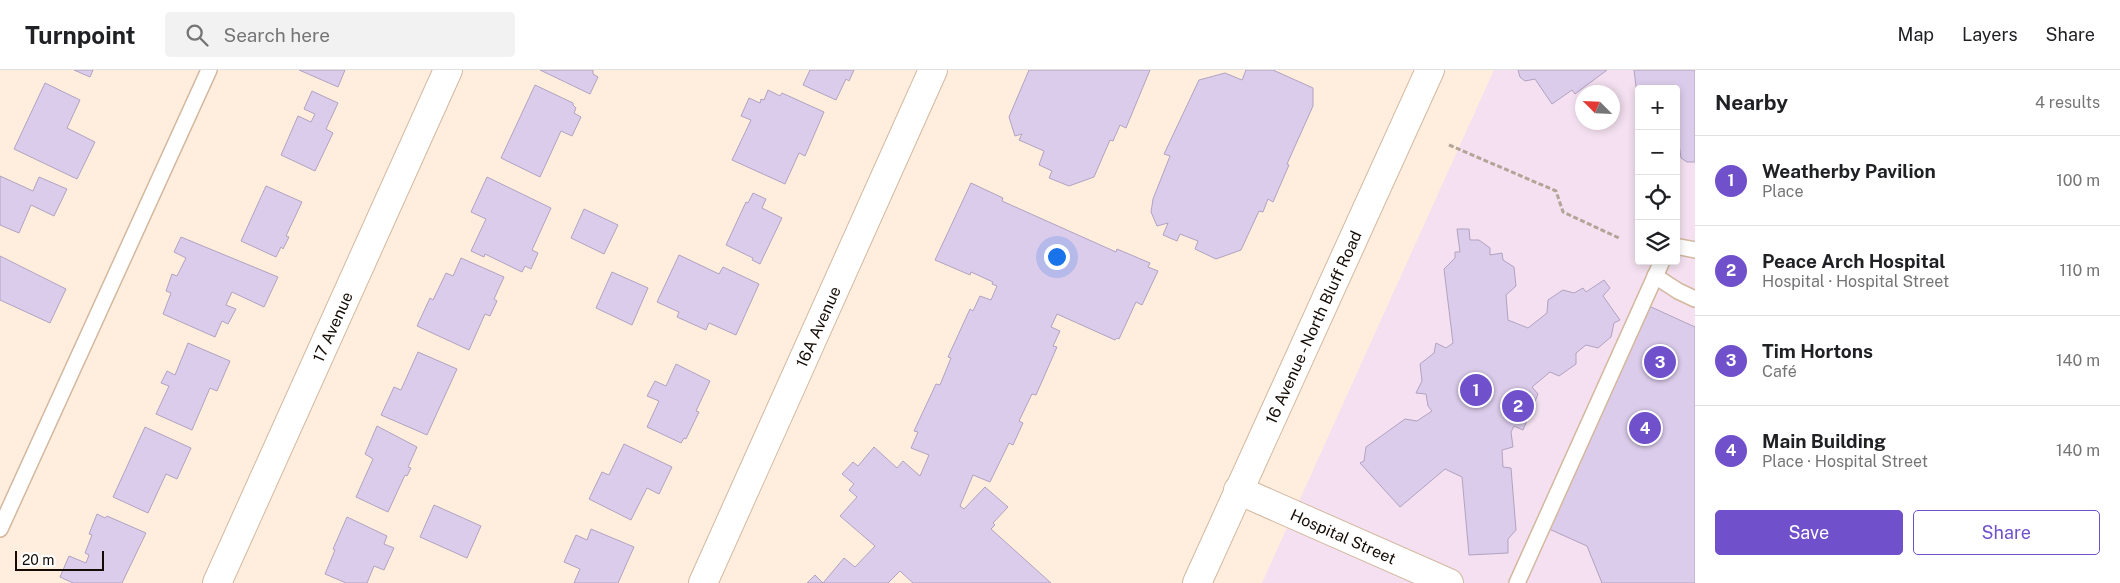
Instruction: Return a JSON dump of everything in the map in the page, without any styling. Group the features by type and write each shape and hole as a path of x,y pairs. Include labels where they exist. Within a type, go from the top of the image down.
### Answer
{"street":[{"name":"17 Avenue","path":"218,583 448,70"},
{"name":"16A Avenue","path":"703,583 933,70"},
{"name":"16 Avenue - North Bluff Road","path":"1197,583 1430,70"},
{"name":"Hospital Street","path":"1238,490 1449,583"}],"lane":[{"path":"0,529 209,70"},
{"path":"1680,247 1695,250"},
{"path":"1517,583 1660,265"},
{"path":"1655,276 1678,291 1695,298"}],"path":[{"path":"1449,145 1556,191 1563,212 1619,238"}],"shaded area":[{"path":"1494,70 1695,70 1695,583 1262,583"}],"building":[{"path":"74,70 93,70 90,77"},
{"path":"299,70 345,70 338,87"},
{"path":"540,70 593,70 593,74 598,77 590,94"},
{"path":"810,70 854,70 849,81 846,79 836,100 803,85"},
{"path":"1029,70 1150,70 1126,128 1120,125 1113,141 1110,140 1094,177 1069,186 1049,178 1052,171 1039,165 1044,151 1019,140 1022,134 1015,136 1009,117"},
{"path":"1246,70 1273,70 1313,88 1313,106 1287,164 1289,165 1273,202 1268,199 1263,212 1259,211 1241,250 1216,259 1195,249 1198,241 1180,234 1177,241 1163,235 1168,223 1157,226 1151,212 1153,199 1170,156 1164,154 1199,80 1225,73 1242,80"},
{"path":"1518,70 1607,70 1587,85 1575,85 1575,94 1572,90 1552,104 1535,79 1525,81 1520,77"},
{"path":"1634,70 1695,70 1695,162 1687,162 1681,158 1680,85 1636,85"},
{"path":"45,83 80,100 67,128 95,142 77,179 14,149"},
{"path":"535,85 573,103 576,108 574,113 581,117 572,136 561,131 540,177 501,158"},
{"path":"768,90 780,96 782,93 824,112 805,156 799,153 785,184 732,160 751,120 741,116 749,98 760,103 761,99 764,100"},
{"path":"312,91 338,103 326,129 333,133 315,171 281,155 298,116 311,122 315,114 304,109"},
{"path":"0,176 33,191 39,177 67,189 54,216 31,205 19,233 0,225"},
{"path":"487,177 551,208 532,250 538,253 531,269 525,266 522,272 485,254 484,257 471,251 486,219 471,212"},
{"path":"971,183 1003,198 1002,201 1116,252 1117,249 1150,263 1148,267 1158,271 1142,305 1136,302 1119,339 1115,340 1057,314 1051,327 1060,331 1053,346 1057,347 1036,395 1032,394 1019,421 1023,423 1013,445 1009,443 990,482 973,475 960,506 964,509 985,487 1008,507 993,523 995,525 991,529 1051,583 913,583 900,571 888,583 823,583 844,558 855,567 875,546 840,516 857,497 849,490 854,484 842,474 853,462 858,466 874,447 897,468 903,461 920,476 929,455 911,448 918,432 914,431 936,384 940,385 951,358 948,357 970,309 973,311 980,296 991,300 997,286 992,284 993,282 971,272 970,275 935,260"},
{"path":"266,186 302,202 286,236 289,237 283,249 281,247 276,257 241,241"},
{"path":"753,193 766,199 762,208 782,218 760,264 752,260 753,258 726,245 746,202 748,203"},
{"path":"584,209 618,225 604,254 571,238"},
{"path":"1457,229 1469,229 1470,240 1479,240 1490,248 1490,255 1502,253 1503,260 1514,267 1516,286 1506,295 1508,320 1528,328 1547,313 1548,300 1563,290 1574,293 1583,288 1586,292 1604,280 1610,288 1603,296 1620,320 1614,323 1611,337 1598,348 1586,345 1576,353 1576,364 1559,376 1550,372 1532,387 1538,394 1523,430 1514,426 1511,432 1513,447 1502,450 1503,467 1511,468 1516,530 1508,539 1508,553 1469,555 1462,477 1445,469 1400,507 1360,463 1364,461 1366,447 1405,419 1417,421 1432,411 1428,406 1426,394 1416,393 1422,381 1420,364 1434,353 1436,343 1446,348 1453,343 1444,269 1455,258 1455,252 1460,252"},
{"path":"181,237 278,277 264,307 232,292 226,305 236,309 228,324 222,321 215,337 163,314 171,293 166,291 172,274 177,276 186,258 174,252"},
{"path":"679,255 719,274 723,267 759,284 736,335 709,323 706,330 677,317 679,312 657,302"},
{"path":"0,256 66,289 50,323 0,300"},
{"path":"461,258 504,277 494,299 497,301 490,316 485,314 469,350 417,326 430,298 433,300 446,273 453,276"},
{"path":"612,272 648,288 632,325 596,308"},
{"path":"1649,306 1695,327 1695,583 1602,583 1587,546 1549,529"},
{"path":"188,343 230,361 217,391 210,388 192,430 156,414 169,386 161,383 167,371 175,375"},
{"path":"418,352 457,369 427,435 381,415 394,387 401,390"},
{"path":"676,364 710,381 696,411 699,412 686,439 684,438 681,443 647,427 659,401 647,396 655,381 666,386"},
{"path":"377,426 417,447 408,467 411,468 407,476 405,475 388,512 356,497 373,459 365,454"},
{"path":"145,427 191,448 177,479 166,474 148,513 113,497"},
{"path":"624,444 672,467 659,494 647,488 631,520 589,499 602,472 609,475"},
{"path":"434,505 481,526 467,558 420,537"},
{"path":"97,514 105,518 107,516 146,533 122,583 73,583 60,577 69,556 86,563 89,555 85,553 92,535 89,534"},
{"path":"347,517 387,536 384,544 394,548 384,570 374,566 367,583 346,583 325,574 335,550 333,549"},
{"path":"591,529 634,547 618,583 574,583 580,569 564,562 576,535 587,540"},
{"path":"815,575 823,583 807,583"}],"place":[{"name":"Tim Hortons","path":"1660,362"},
{"name":"Weatherby Pavilion","path":"1476,390"},
{"name":"Peace Arch Hospital","path":"1518,406"},
{"name":"Main Building","path":"1645,428"}]}
